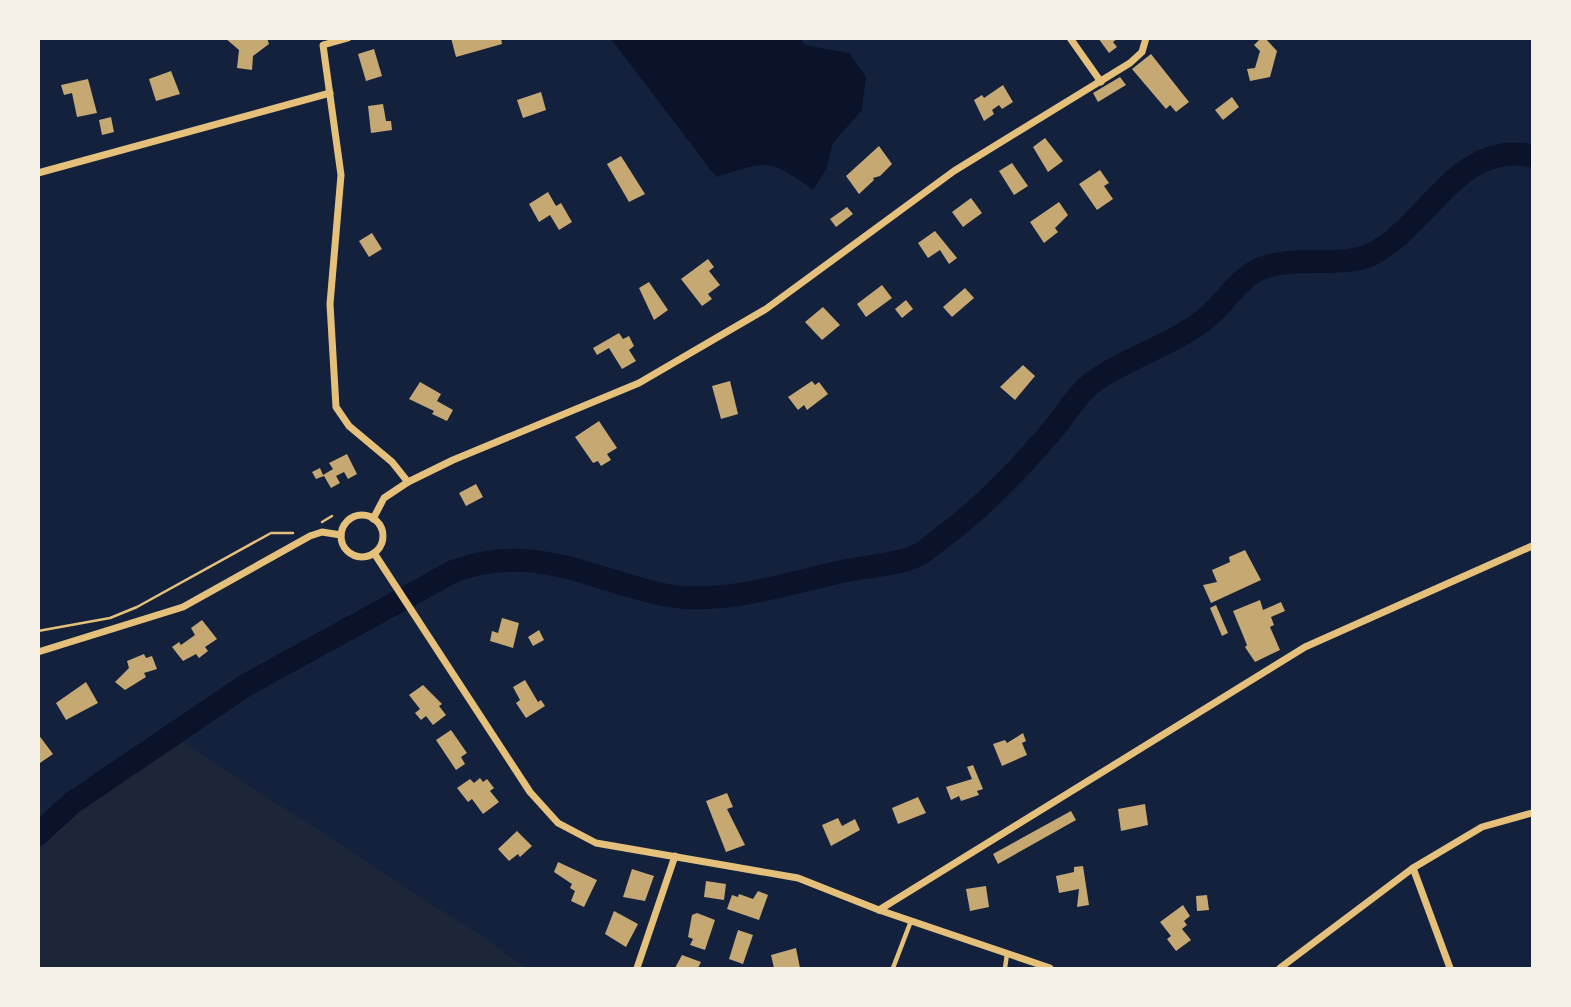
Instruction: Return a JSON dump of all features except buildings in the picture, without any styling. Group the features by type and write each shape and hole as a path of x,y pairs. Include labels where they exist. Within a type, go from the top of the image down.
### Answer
{"street":[{"path":"348,38 321,42 341,175 330,304 336,407 349,426 392,461 408,482"},
{"path":"1070,38 1101,82"},
{"path":"373,519 384,499 408,482 453,460 593,404 682,360 766,309 954,171 1101,82 1142,52 1146,38"},
{"path":"38,173 330,93"},
{"path":"373,519 355,516 345,523 341,535 344,547 355,555 374,553"},
{"path":"373,519 382,536 374,553"},
{"path":"38,652 183,607 310,536 322,533 341,535"},
{"path":"878,910 1305,646 1532,546"},
{"path":"374,553 530,792 558,823 596,843 798,878 878,910 1050,968"},
{"path":"1280,968 1413,868 1482,827 1532,813"},
{"path":"637,968 675,856"},
{"path":"1413,868 1450,968"}],"lane":[{"path":"893,968 911,921"},
{"path":"1005,968 1007,954"}],"path":[{"path":"322,522 332,516"},
{"path":"38,631 110,618 137,607 271,533 297,533"}],"shaded area":[{"path":"611,39 800,39 805,45 849,53 866,77 862,110 833,143 826,169 813,190 786,172 767,165 716,177"},
{"path":"178,739 527,968 39,968 39,852 60,822"}],"waterway":[{"path":"38,834 72,803 246,685 454,571 483,563 511,560 536,562 561,566 665,595 688,598 758,591 919,555 973,513 1002,485 1056,426 1086,388 1121,365 1167,343 1196,325 1210,315 1252,273 1272,265 1345,261 1370,255 1390,242 1463,173 1483,160 1506,154 1532,156"}]}
